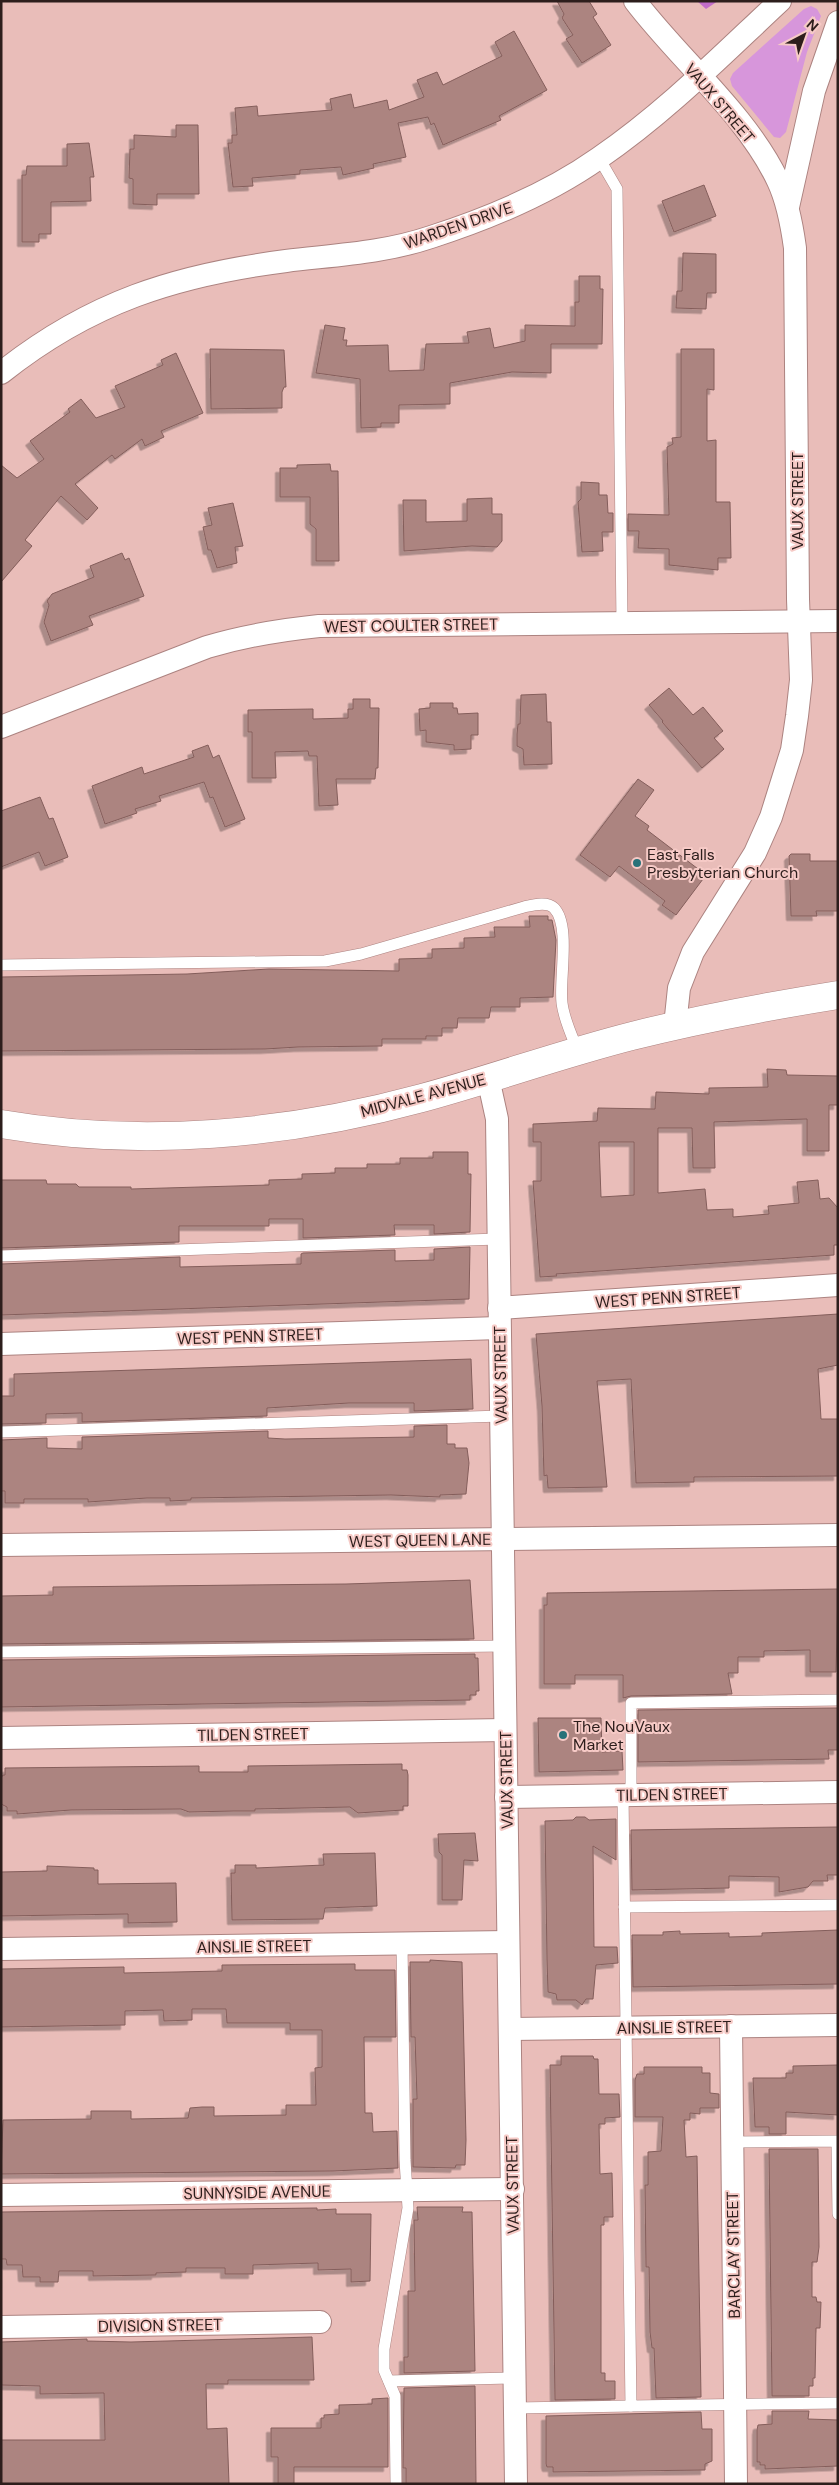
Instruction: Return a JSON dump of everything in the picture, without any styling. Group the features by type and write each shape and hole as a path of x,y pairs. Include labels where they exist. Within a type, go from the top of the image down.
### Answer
{"street":[{"name":"VAUX STREET","path":"635,1 739,122 765,158 779,182 788,208 795,248 801,680 792,750 783,784 755,853 701,938 687,966 680,988 675,1026"},
{"name":"WARDEN DRIVE","path":"1,373 26,352 90,314 125,298 173,282 219,270 354,254 429,238 505,210 539,194 600,158 651,119 780,1"},
{"path":"788,208 814,91 838,22"},
{"name":"WEST COULTER STREET","path":"1,727 206,647 264,633 318,626 838,621"},
{"name":"MIDVALE AVENUE","path":"1,1124 104,1135 170,1136 286,1127 357,1114 422,1098 578,1051 675,1026 774,1005 838,995"},
{"name":"VAUX STREET","path":"488,1078 498,1119 499,1318 516,2484"},
{"name":"WEST PENN STREET","path":"1,1344 499,1318 838,1286"},
{"name":"WEST QUEEN LANE","path":"1,1545 838,1534"},
{"name":"TILDEN STREET","path":"1,1738 505,1730"},
{"name":"TILDEN STREET","path":"506,1797 838,1792"},
{"name":"AINSLIE STREET","path":"1,1949 508,1942"},
{"name":"AINSLIE STREET","path":"510,2029 838,2025"},
{"name":"BARCLAY STREET","path":"731,2026 736,2484"},
{"name":"SUNNYSIDE AVENUE","path":"1,2195 513,2188"},
{"name":"DIVISION STREET","path":"1,2327 320,2322"}],"lane":[{"path":"600,158 617,189 622,623"},
{"path":"1,966 325,961 362,954 524,907 541,904 553,907 561,922 562,1002 564,1016 578,1051"},
{"path":"1,1256 498,1239"},
{"path":"1,1432 501,1416"},
{"path":"1,1652 504,1646"},
{"path":"631,2406 624,1907 631,1703 838,1700"},
{"path":"624,1907 838,1905"},
{"path":"396,2484 395,2396 384,2370 384,2349 408,2208 405,2160 402,1944"},
{"path":"732,2142 837,2141 838,2214"},
{"path":"389,2381 515,2378"},
{"path":"516,2408 838,2403"}],"shaded area":[{"path":"697,1 718,1 706,9"},
{"path":"811,6 817,9 821,16 807,52 786,132 780,138 774,137 732,86 730,79 733,73 804,9"}],"building":[{"path":"557,1 589,1 597,14 593,17 611,45 582,63 566,39 573,35 562,18 564,14"},
{"path":"514,31 547,90 499,116 501,120 443,145 434,123 431,125 428,117 398,123 406,157 373,164 374,168 343,175 341,167 300,170 300,174 252,178 253,186 233,187 228,143 232,143 232,135 237,135 235,108 257,106 258,116 332,110 330,99 351,94 354,108 387,100 389,110 424,97 417,80 437,72 443,85 502,56 495,42"},
{"path":"176,125 198,125 199,194 157,194 157,205 133,204 133,179 129,178 130,149 134,149 134,135 176,137"},
{"path":"89,143 94,177 90,177 91,201 51,202 51,234 39,234 39,242 22,242 22,175 26,175 27,166 67,166 67,144"},
{"path":"704,185 716,216 674,232 662,201"},
{"path":"683,253 716,254 716,293 707,293 706,309 676,308 677,291 682,291"},
{"path":"579,276 600,276 600,289 603,289 602,344 551,344 551,373 512,372 450,383 450,404 399,405 399,423 381,423 381,427 361,428 360,379 316,373 325,325 345,328 343,340 347,340 346,346 388,345 389,371 424,370 426,344 469,343 467,332 490,328 494,348 525,341 525,325 575,326 575,302 579,302"},
{"path":"210,349 284,350 286,387 284,387 282,392 282,408 211,409"},
{"path":"681,349 714,349 714,390 707,389 707,441 716,440 716,502 730,502 731,558 718,558 718,570 669,565 669,549 638,548 639,531 628,531 628,514 669,515 667,447 673,444 672,438 681,437"},
{"path":"176,353 203,413 161,431 164,437 145,446 142,439 115,459 112,455 75,484 98,508 87,520 61,496 25,540 32,546 1,582 1,465 17,478 44,459 30,441 70,412 68,409 81,399 96,418 125,407 115,386 163,365 161,360"},
{"path":"330,464 331,471 338,471 339,561 316,561 316,529 310,524 310,497 280,497 280,468 297,468 297,465"},
{"path":"581,482 599,483 599,495 607,495 608,513 613,513 613,532 602,532 603,551 582,552 578,502 581,499"},
{"path":"492,498 492,514 502,514 502,541 497,547 472,546 404,551 403,500 426,500 426,522 467,521 467,499"},
{"path":"233,503 243,546 235,547 237,563 217,568 211,550 208,550 203,527 212,525 208,508"},
{"path":"122,553 125,560 129,558 144,596 89,616 93,625 51,641 44,622 49,605 47,601 52,594 94,577 90,566"},
{"path":"669,688 693,715 703,707 723,731 714,738 724,749 702,768 649,705"},
{"path":"546,694 547,722 551,722 552,764 524,765 523,749 517,746 521,695"},
{"path":"353,699 370,699 370,708 379,708 378,768 376,768 375,779 336,779 338,805 319,806 317,756 309,756 308,751 275,752 276,778 252,778 252,732 248,732 248,710 313,709 313,719 348,718 348,709 353,709"},
{"path":"430,703 453,703 453,708 457,708 458,714 478,713 478,735 471,735 471,749 454,750 454,745 426,742 426,730 420,731 419,709 430,708"},
{"path":"208,745 213,758 219,755 245,819 225,827 213,797 210,798 204,782 159,796 161,801 135,809 137,813 105,824 92,786 142,767 144,774 194,757 192,751"},
{"name":"East Falls Presbyterian Church","path":"638,779 654,790 635,816 649,826 647,830 706,875 676,915 662,905 665,901 619,866 610,877 580,855"},
{"path":"40,797 49,819 53,818 68,857 45,866 39,852 1,867 1,811"},
{"path":"791,854 810,854 810,861 838,861 838,911 816,911 817,916 791,916 789,856"},
{"path":"529,916 548,916 548,920 552,920 556,940 553,997 520,998 520,1007 491,1007 489,1018 458,1018 457,1028 442,1028 442,1036 426,1036 426,1039 382,1039 382,1046 1,1051 1,977 187,974 269,969 399,971 399,959 432,958 432,949 464,948 464,938 495,937 494,927 530,927"},
{"path":"767,1069 786,1070 787,1075 838,1076 838,1105 829,1105 829,1151 807,1151 807,1119 714,1122 715,1168 693,1168 692,1128 658,1128 658,1193 705,1189 707,1210 733,1209 733,1217 769,1214 768,1206 799,1203 797,1182 818,1180 820,1199 829,1198 838,1208 838,1245 834,1245 834,1255 556,1274 557,1276 540,1277 533,1181 541,1181 541,1142 533,1142 533,1124 597,1121 598,1108 655,1109 656,1092 709,1094 709,1088 768,1087","holes":["599,1142 634,1142 634,1195 601,1197"]},
{"path":"433,1152 468,1152 468,1174 471,1174 470,1232 434,1234 434,1225 394,1225 395,1235 303,1238 303,1219 269,1219 269,1226 179,1226 179,1242 1,1248 1,1180 46,1180 47,1184 76,1184 79,1187 131,1187 131,1189 269,1185 269,1180 302,1179 302,1174 335,1173 335,1168 367,1168 367,1164 400,1164 400,1158 433,1158"},
{"path":"470,1247 469,1299 1,1315 1,1264 180,1257 180,1267 301,1264 301,1254 303,1253 395,1250 395,1261 434,1260 434,1249"},
{"path":"838,1314 838,1365 818,1369 821,1419 838,1419 838,1476 694,1477 694,1482 636,1483 631,1379 597,1381 607,1487 548,1488 547,1475 544,1476 542,1406 536,1334"},
{"path":"471,1359 473,1409 414,1411 414,1403 349,1403 267,1408 267,1416 82,1422 82,1413 46,1414 46,1423 1,1424 1,1396 14,1396 14,1374"},
{"path":"447,1425 447,1444 455,1444 455,1448 467,1448 469,1463 466,1494 440,1495 440,1497 391,1495 191,1498 191,1500 170,1501 170,1498 147,1498 88,1502 88,1499 24,1499 24,1503 5,1503 5,1491 1,1491 1,1440 47,1438 47,1448 82,1449 82,1437 268,1431 268,1438 285,1439 414,1437 414,1426"},
{"path":"470,1580 474,1639 1,1644 1,1596 53,1595 53,1587 346,1584"},
{"path":"838,1589 836,1672 810,1672 810,1650 764,1651 764,1657 738,1657 738,1673 728,1673 732,1694 631,1696 623,1698 623,1675 575,1675 575,1684 544,1684 544,1605 547,1605 547,1593"},
{"path":"475,1654 475,1658 478,1658 479,1691 476,1691 476,1695 470,1695 470,1700 1,1707 1,1660"},
{"path":"838,1708 838,1750 828,1750 829,1759 638,1762 638,1710"},
{"path":"538,1718 601,1718 602,1752 622,1751 623,1770 539,1772"},
{"path":"402,1764 402,1770 407,1770 408,1775 408,1806 403,1806 403,1810 358,1813 350,1807 189,1812 181,1809 71,1810 17,1814 17,1811 7,1811 7,1807 1,1804 1,1778 5,1775 5,1768 199,1766 199,1772 248,1772 248,1766"},
{"path":"576,1817 585,1817 589,1820 616,1819 616,1860 593,1846 594,1947 617,1947 618,1963 596,1965 593,1999 586,1999 582,2005 576,2000 557,2000 556,1994 548,1992 545,1821 573,1820"},
{"path":"838,1827 838,1875 827,1875 828,1881 813,1881 808,1887 779,1892 779,1877 729,1876 729,1888 632,1890 631,1830"},
{"path":"475,1833 478,1861 464,1860 462,1900 442,1900 442,1855 439,1852 438,1834"},
{"path":"375,1853 377,1906 325,1908 323,1919 232,1920 231,1873 235,1873 235,1865 256,1865 256,1868 324,1865 323,1854"},
{"path":"47,1866 94,1868 94,1870 98,1870 98,1884 176,1883 177,1922 128,1923 128,1914 1,1916 1,1872 47,1871"},
{"path":"838,1930 838,1984 633,1987 632,1935 663,1935 663,1932 680,1931 680,1934 729,1933 729,1937 762,1936 762,1933"},
{"path":"430,1960 462,1962 466,2140 465,2165 456,2165 455,2168 413,2167 413,2099 417,2099 415,2037 411,2037 410,1962 430,1962"},
{"path":"355,1964 355,1970 395,1970 396,2037 364,2037 365,2113 372,2113 373,2132 397,2131 398,2168 333,2171 1,2174 3,2120 91,2119 91,2111 131,2111 131,2119 188,2118 190,2108 202,2107 214,2107 214,2116 286,2115 286,2105 316,2105 315,2068 322,2067 322,2030 290,2030 290,2023 227,2023 226,2009 192,2009 192,2020 164,2021 163,2010 125,2011 125,2025 1,2027 1,1969 124,1967 124,1973 222,1971 222,1965"},
{"path":"561,2056 593,2056 594,2059 598,2059 599,2094 619,2094 620,2117 605,2118 605,2124 599,2124 600,2174 612,2173 613,2217 604,2217 604,2225 601,2225 601,2373 605,2373 605,2381 615,2381 615,2399 555,2400 550,2065 561,2065"},
{"path":"838,2065 838,2115 786,2112 786,2134 769,2134 769,2127 755,2127 753,2078 786,2078 786,2073 793,2073 793,2066"},
{"path":"644,2067 702,2067 702,2073 710,2073 710,2093 719,2094 719,2108 700,2108 700,2114 690,2113 690,2120 684,2120 686,2157 697,2156 701,2397 656,2398 654,2348 652,2348 650,2332 649,2267 646,2267 645,2185 648,2185 648,2152 661,2151 663,2117 635,2117 635,2080 637,2074 644,2074"},
{"path":"769,2149 818,2149 819,2247 817,2262 812,2262 812,2297 816,2297 817,2302 821,2302 820,2328 816,2328 815,2378 813,2378 813,2386 809,2386 809,2396 772,2396"},
{"path":"417,2207 463,2207 462,2212 472,2212 475,2371 404,2373 404,2357 408,2357 408,2291 415,2291 414,2220 418,2220"},
{"path":"317,2208 317,2210 336,2209 336,2214 371,2214 370,2281 351,2282 351,2269 318,2270 318,2263 253,2265 253,2274 225,2274 225,2268 186,2268 186,2272 156,2273 156,2275 93,2276 93,2271 59,2271 58,2282 40,2282 40,2277 23,2277 22,2265 7,2265 6,2259 1,2259 1,2212"},
{"path":"312,2337 314,2380 228,2380 228,2384 206,2384 207,2429 227,2428 229,2484 1,2484 1,2440 105,2440 104,2393 40,2394 40,2386 1,2385 1,2342 87,2339 87,2341 131,2342"},
{"path":"475,2386 476,2484 406,2484 406,2468 403,2468 404,2388"},
{"path":"388,2398 388,2467 294,2467 294,2484 278,2484 278,2457 271,2457 271,2428 321,2428 321,2418 324,2418 324,2415 339,2414 339,2405 372,2404 372,2399"},
{"path":"772,2411 809,2411 808,2419 838,2420 838,2466 765,2469 765,2465 760,2465 760,2462 757,2462 758,2425 772,2424"},
{"path":"701,2412 702,2429 712,2429 712,2461 705,2464 705,2470 553,2472 553,2467 547,2467 546,2416"}],"place":[{"name":"East Falls Presbyterian Church","path":"637,863"},
{"name":"The NouVaux Market","path":"563,1735"}]}
